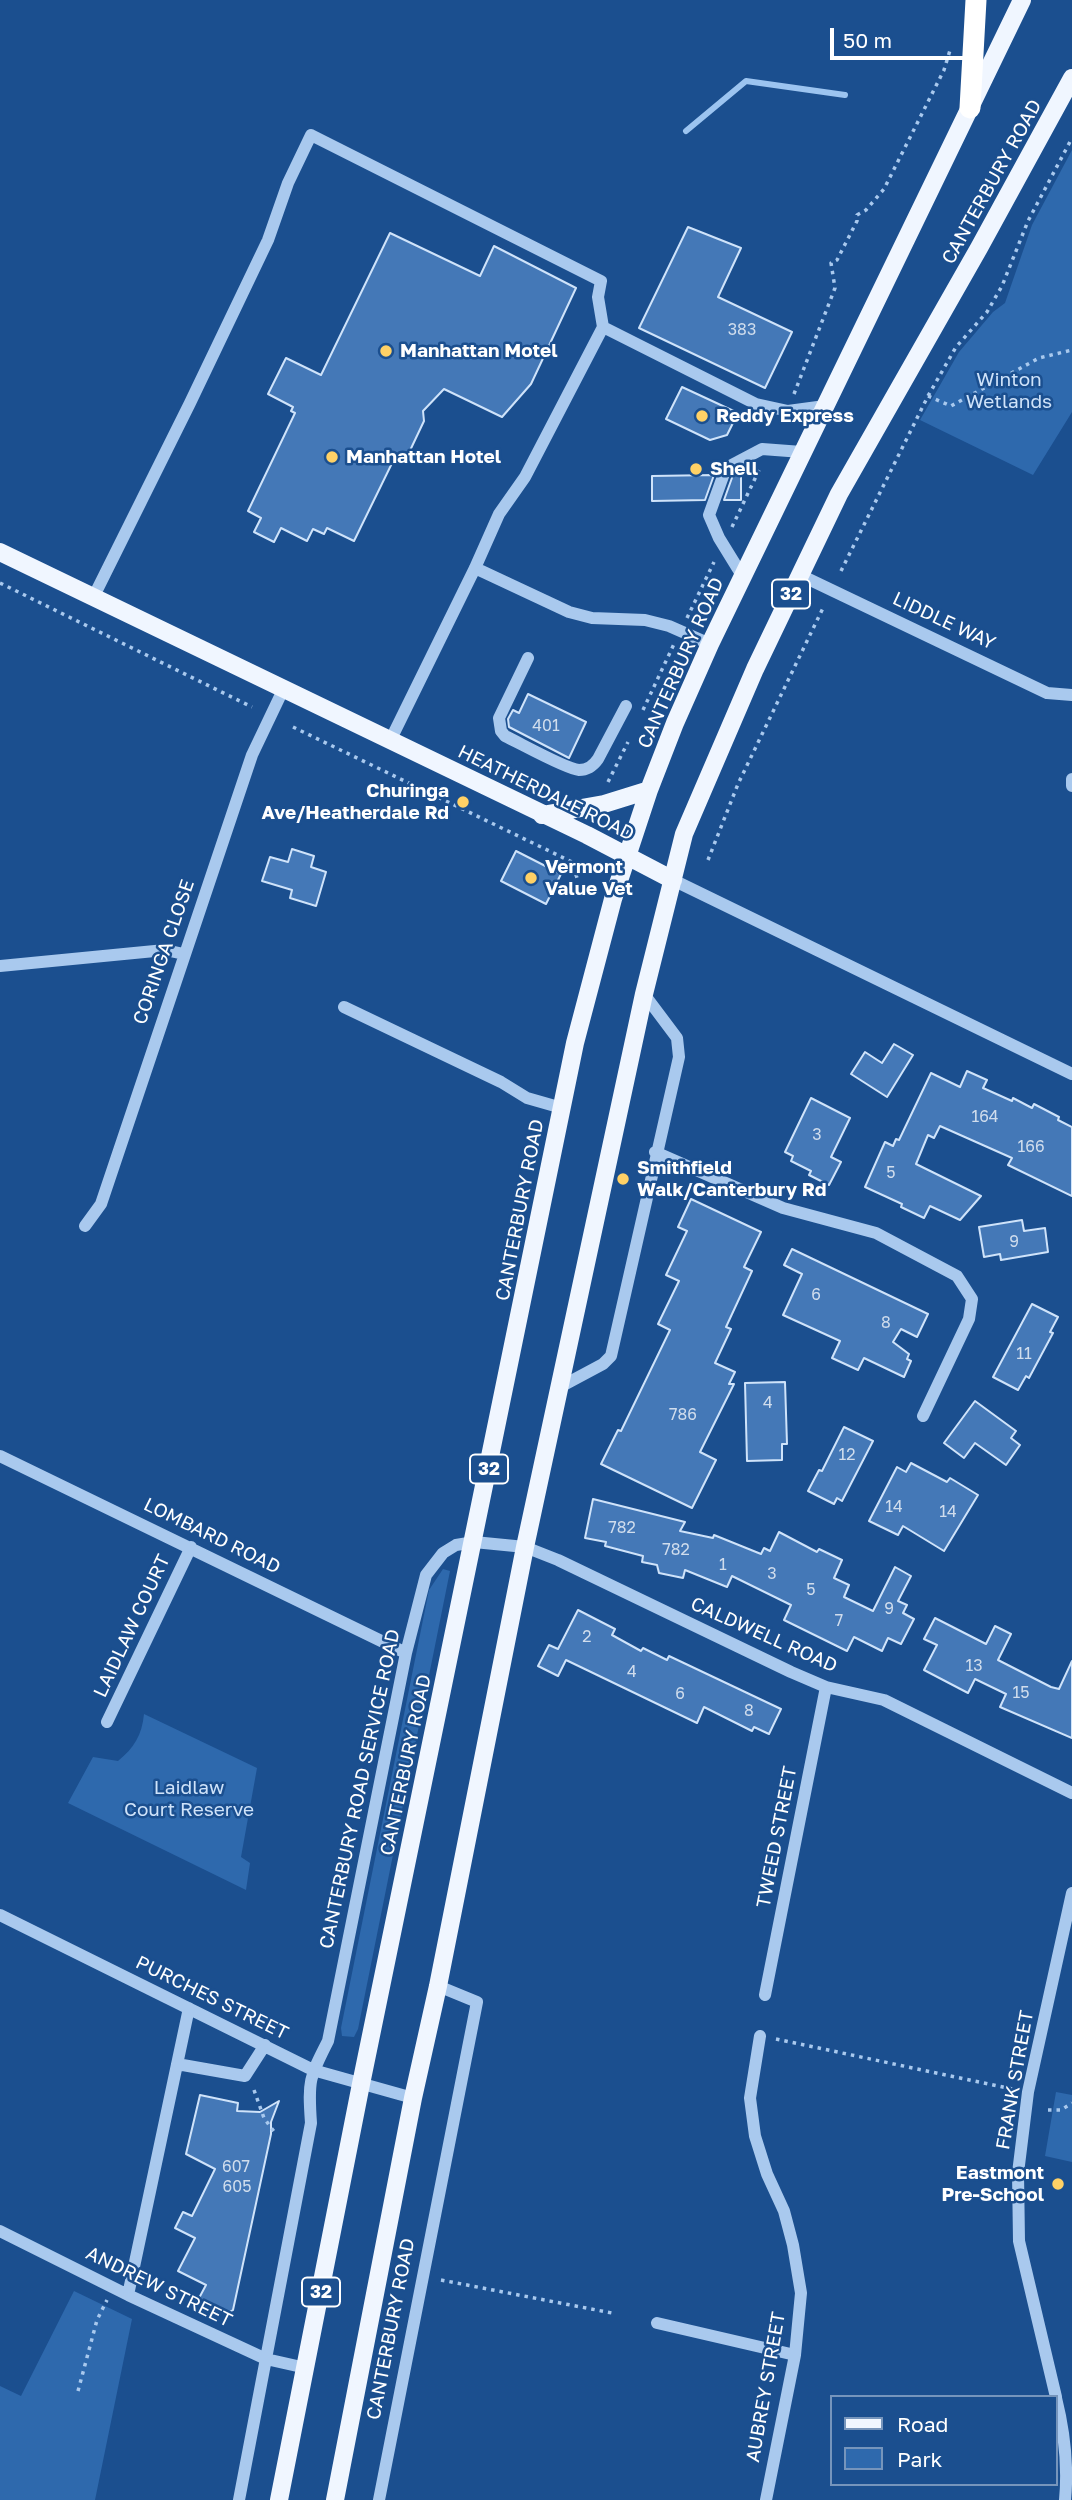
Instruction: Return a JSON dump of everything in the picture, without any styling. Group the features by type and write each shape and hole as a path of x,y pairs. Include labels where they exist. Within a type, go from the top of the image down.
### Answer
{"highway":[{"path":"970,108 976,0"}],"main road":[{"name":"CANTERBURY ROAD","path":"279,2500 361,2084 575,1042 627,856 649,789 710,644 1022,0"},
{"name":"CANTERBURY ROAD","path":"335,2500 413,2098 438,1986 525,1547 644,993 684,834 709,774 839,494 1072,78"},
{"name":"HEATHERDALE ROAD","path":"0,552 673,880"},
{"path":"542,815 604,804 649,789"}],"street":[{"path":"93,598 268,240 288,183 311,135 601,281 598,297 603,327 552,429 525,477 499,514 390,741"},
{"path":"603,327 756,404 788,411 825,406"},
{"path":"743,577 723,545 709,515 726,468 762,449 802,452"},
{"path":"475,568 580,615 617,621 645,620 669,626 710,644"},
{"name":"LIDDLE WAY","path":"800,575 1047,693 1072,695"},
{"path":"528,658 499,718 500,732 505,736 571,768 587,769 598,759 625,706"},
{"name":"CORINGA CLOSE","path":"85,1226 101,1204 252,755 283,690"},
{"path":"1072,779 1072,786"},
{"name":"HEATHERDALE ROAD","path":"673,880 1072,1074"},
{"path":"0,966 165,950 184,954"},
{"path":"560,1387 603,1364 611,1356 655,1152 679,1057 677,1038 644,993"},
{"path":"344,1007 501,1082 527,1098 562,1108"},
{"path":"655,1152 783,1208 876,1233 957,1276 972,1299 970,1319 923,1416"},
{"name":"LOMBARD ROAD","path":"0,1456 406,1653"},
{"name":"CALDWELL ROAD","path":"474,1542 525,1547 558,1560 791,1672 826,1687 884,1700 1072,1793"},
{"name":"CANTERBURY ROAD SERVICE ROAD","path":"313,2070 328,2041 406,1653 426,1575 443,1553 456,1545 474,1542"},
{"name":"LAIDLAW COURT","path":"107,1722 191,1547"},
{"name":"TWEED STREET","path":"765,1995 826,1687"},
{"name":"FRANK STREET","path":"1055,2395 1019,2241 1018,2173 1028,2092 1072,1894"},
{"name":"PURCHES STREET","path":"0,1915 313,2070 413,2098"},
{"path":"1057,1962 1072,1965"},
{"name":"CANTERBURY ROAD","path":"379,2500 477,2002 438,1986"},
{"path":"128,2295 189,2008"},
{"name":"AUBREY STREET","path":"760,2036 750,2098 755,2136 767,2174 784,2211 801,2293 795,2355 766,2500"},
{"path":"177,2064 245,2076 265,2045"},
{"path":"239,2500 311,2123 309,2086 313,2070"},
{"name":"ANDREW STREET","path":"0,2231 113,2288 266,2359 306,2368"},
{"path":"657,2323 795,2355"},
{"name":"FRANK STREET","path":"1058,2415 1066,2485 1065,2500"}],"path":[{"path":"788,411 835,288 831,263 837,260 857,221 857,215 866,210 884,189 944,70 953,38"},
{"path":"841,571 928,396 956,347 986,312 1002,286 1028,221 1072,138"},
{"path":"928,396 951,406 1039,358 1072,350"},
{"path":"638,719 769,450"},
{"path":"0,583 252,707"},
{"path":"708,860 738,784 822,608"},
{"path":"293,727 572,862 577,878"},
{"path":"608,782 632,732"},
{"path":"760,2036 1012,2089"},
{"path":"245,2076 255,2091 264,2118 275,2133"},
{"path":"1048,2110 1061,2110 1072,2103"},
{"path":"441,2280 612,2314"},
{"path":"78,2391 97,2320 113,2288"}],"green space":[{"name":"Winton Wetlands","path":"1072,150 1072,412 1033,475 920,420 959,352 993,312 1005,303 1032,225"},
{"path":"443,1569 450,1571 358,2029 354,2037 342,2036 341,2028 429,1590"},
{"name":"Laidlaw Court Reserve","path":"144,1714 257,1768 241,1857 250,1863 246,1890 68,1803 93,1757 118,1761 129,1751 139,1735"},
{"path":"1056,2092 1072,2095 1072,2162 1045,2156"},
{"path":"74,2291 132,2319 95,2500 0,2500 0,2386 21,2396"}],"building":[{"path":"688,227 741,248 718,297 792,332 765,388 639,328"},
{"path":"390,233 480,276 494,246 576,288 531,384 502,417 444,389 423,411 424,421 406,459 396,455 354,541 327,528 324,534 313,529 307,541 281,528 274,542 254,532 261,518 248,511 295,413 291,411 293,407 268,394 286,358 321,375"},
{"name":"Reddy Express","path":"682,387 738,413 727,435 710,440 666,419"},
{"path":"714,475 705,500 652,501 652,476"},
{"path":"733,475 741,475 741,500 724,500"},
{"path":"528,694 586,722 569,758 509,727 508,719 513,710 519,713"},
{"path":"292,849 314,856 311,867 326,872 316,906 290,898 292,890 262,881 270,857 288,862"},
{"name":"Vermont Value Vet","path":"516,851 561,874 546,904 501,881"},
{"path":"894,1044 913,1055 887,1097 851,1074 865,1052 882,1063"},
{"path":"967,1071 987,1080 983,1088 1032,1108 1034,1104 1072,1127 1072,1196 1008,1165 1012,1158 940,1126 934,1138 928,1135 916,1164 981,1196 960,1220 930,1206 924,1218 901,1207 902,1204 865,1187 885,1142 893,1146 896,1139 899,1140 931,1073 960,1087"},
{"path":"811,1098 850,1118 831,1157 841,1162 829,1185 809,1175 811,1171 791,1161 793,1156 785,1152"},
{"path":"691,1199 761,1232 744,1267 752,1271 726,1327 731,1329 715,1363 735,1372 729,1384 734,1384 700,1452 716,1460 692,1508 601,1464 618,1430 621,1431 670,1330 658,1324 679,1281 666,1275 687,1231 678,1227"},
{"path":"1022,1220 1024,1231 1045,1228 1048,1252 1001,1260 1000,1254 984,1257 979,1227"},
{"path":"792,1249 928,1314 917,1337 901,1329 893,1342 909,1354 907,1359 911,1361 904,1377 864,1358 858,1370 832,1358 840,1341 783,1315 802,1274 784,1265"},
{"path":"1032,1304 1058,1317 1050,1332 1053,1333 1029,1378 1026,1376 1018,1390 993,1377"},
{"path":"785,1382 787,1444 782,1444 782,1460 747,1461 745,1383"},
{"path":"975,1401 1016,1431 1011,1438 1020,1445 1006,1465 975,1443 964,1458 944,1443"},
{"path":"844,1427 873,1441 842,1501 837,1498 834,1504 808,1491 819,1470 822,1471"},
{"path":"911,1463 947,1482 950,1478 978,1495 944,1551 903,1526 898,1535 869,1521 897,1467 906,1472"},
{"path":"593,1499 685,1522 680,1531 713,1538 714,1535 761,1554 764,1548 770,1551 779,1532 817,1552 819,1549 842,1560 834,1578 849,1585 844,1597 873,1611 895,1567 911,1576 898,1601 907,1605 903,1613 914,1619 901,1644 888,1638 882,1651 854,1637 847,1651 784,1620 791,1605 732,1576 727,1587 685,1570 683,1578 659,1573 657,1565 642,1562 643,1556 605,1546 606,1542 585,1538"},
{"path":"578,1610 615,1629 612,1635 641,1651 643,1648 667,1660 669,1656 781,1709 769,1734 754,1727 752,1731 704,1707 697,1723 566,1660 558,1676 538,1666 549,1645 558,1649"},
{"path":"935,1618 986,1644 995,1626 1011,1634 998,1660 1051,1687 1059,1689 1072,1661 1072,1738 1000,1707 1006,1694 975,1679 968,1693 924,1670 937,1645 924,1639"},
{"path":"200,2095 238,2103 237,2111 260,2112 279,2101 271,2122 271,2134 233,2310 226,2314 198,2300 206,2285 178,2271 195,2238 175,2228 183,2212 192,2216 215,2169 186,2154"}],"waterway":[{"path":"686,131 746,81 845,95"}],"place":[{"name":"Manhattan Motel","path":"386,351"},
{"name":"Reddy Express","path":"702,416"},
{"name":"Manhattan Hotel","path":"332,457"},
{"name":"Shell","path":"696,469"},
{"name":"Churinga Ave/Heatherdale Rd","path":"463,802"},
{"name":"Vermont Value Vet","path":"531,878"},
{"name":"Smithfield Walk/Canterbury Rd","path":"623,1179"},
{"name":"Eastmont Pre-School","path":"1058,2184"}]}
